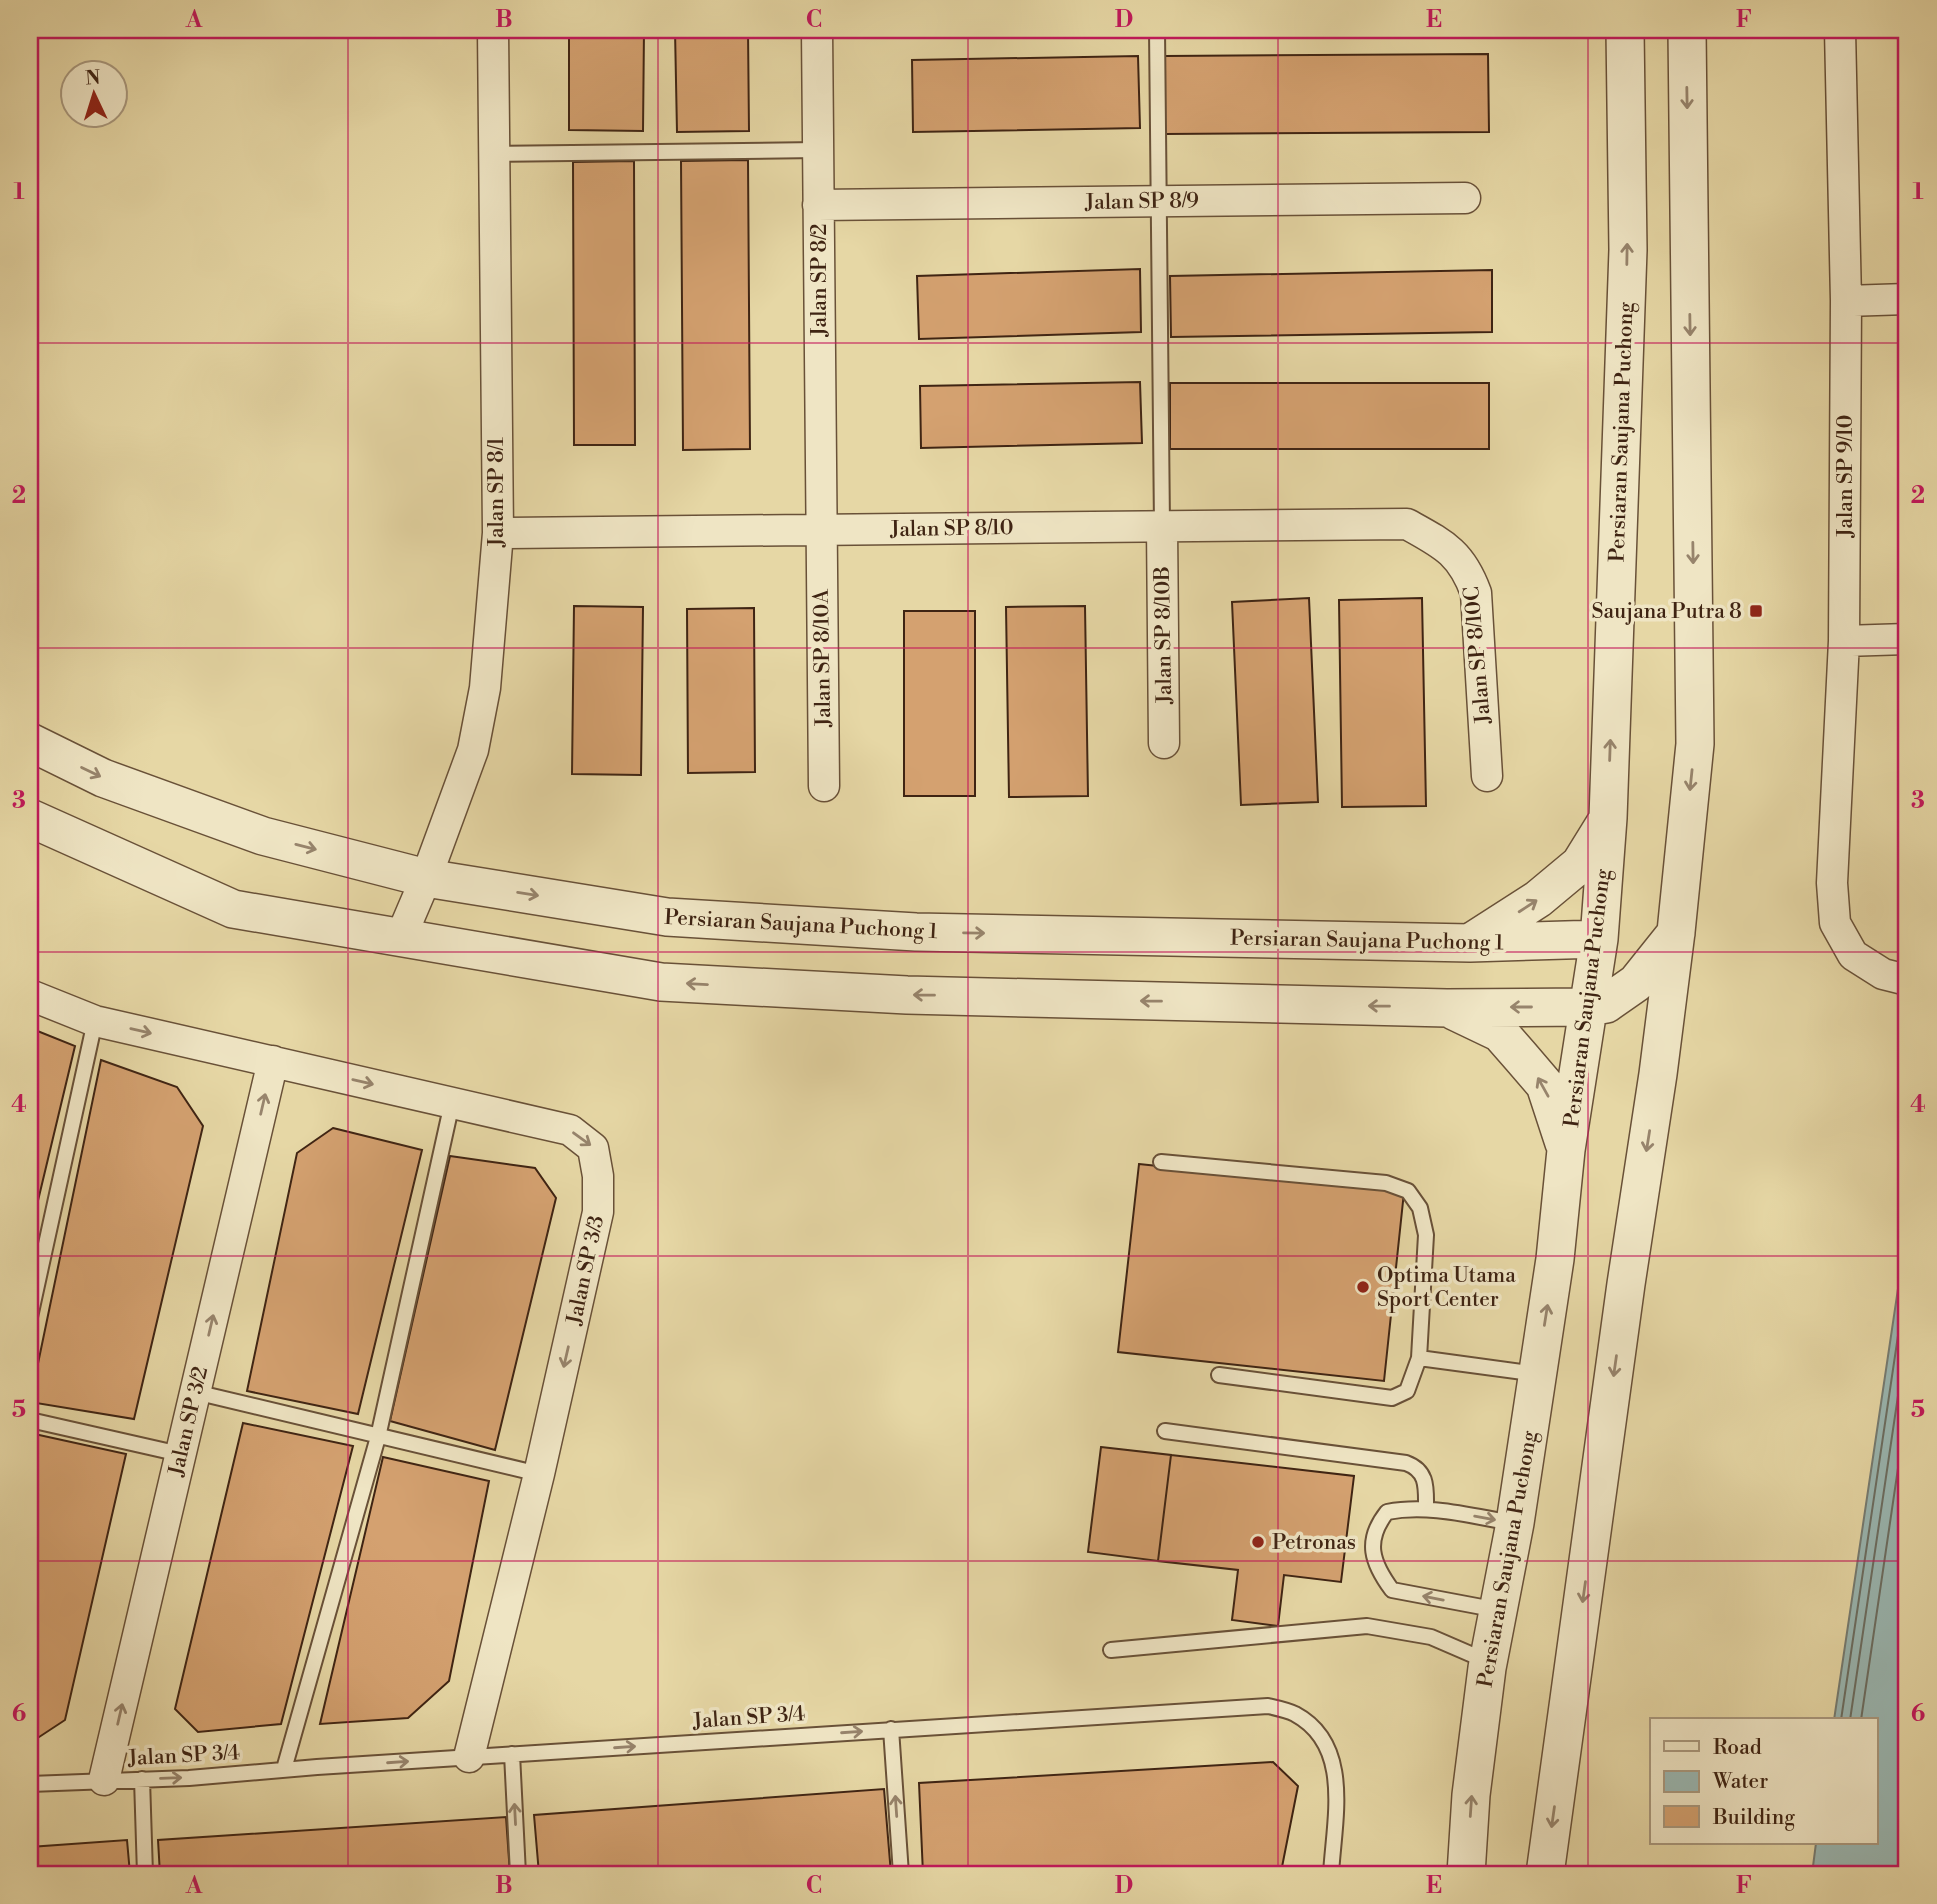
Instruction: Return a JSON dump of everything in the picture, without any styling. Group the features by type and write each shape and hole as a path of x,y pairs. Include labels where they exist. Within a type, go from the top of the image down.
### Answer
{"street":[{"name":"Jalan SP 8/1","path":"400,939 426,878 473,750 485,688 498,533 493,30"},
{"name":"Jalan SP 8/2","path":"817,30 821,530"},
{"name":"Persiaran Saujana Puchong","path":"1466,1874 1471,1795 1488,1668 1515,1523 1555,1259 1566,1150 1599,939 1608,818 1628,250 1625,30"},
{"path":"1545,1874 1626,1284 1658,1074 1695,744 1687,30"},
{"name":"Jalan SP 9/10","path":"1840,30 1846,301 1844,641 1832,883 1835,923 1853,955 1883,974 1907,980"},
{"name":"Jalan SP 8/9","path":"818,205 1465,198"},
{"path":"1846,301 1907,299"},
{"name":"Jalan SP 8/10","path":"498,533 1407,524"},
{"name":"Jalan SP 8/10C","path":"1407,524 1441,543 1467,569 1476,593 1487,776"},
{"name":"Jalan SP 8/10B","path":"1162,526 1164,743"},
{"name":"Jalan SP 8/10A","path":"821,530 824,786"},
{"path":"1844,641 1907,639"},
{"name":"Persiaran Saujana Puchong 1","path":"30,742 103,778 263,836 426,878 681,918 916,932 1470,943 1599,939"},
{"path":"30,818 233,909 662,982 907,995 1447,1008 1589,1007 1606,1004 1636,983 1676,932"},
{"path":"1470,943 1538,899 1580,864 1608,818"},
{"path":"30,839 67,836"},
{"path":"1599,939 1620,956 1644,997 1658,1074"},
{"name":"Jalan SP 3/3","path":"30,995 95,1021 570,1130 593,1148 598,1176 598,1212 539,1474 469,1757"},
{"path":"1447,1008 1500,1033 1521,1057 1545,1086 1566,1150"},
{"name":"Jalan SP 3/2","path":"104,1780 274,1061"}],"lane":[{"path":"1157,30 1162,526"},
{"path":"494,154 818,150"},
{"path":"30,1317 95,1021"},
{"path":"284,1769 378,1437 452,1103"},
{"path":"1161,1162 1386,1183 1408,1191 1419,1208 1426,1235 1419,1358 1407,1391 1392,1398 1219,1375"},
{"path":"1419,1358 1537,1374"},
{"path":"195,1392 539,1474"},
{"path":"30,1420 180,1454"},
{"path":"1165,1432 1406,1463 1416,1466 1423,1475 1426,1508"},
{"path":"1500,1611 1392,1590 1378,1572 1374,1540 1376,1525 1387,1512 1405,1508 1426,1508 1515,1523"},
{"path":"1111,1650 1367,1626 1431,1637 1475,1656 1488,1668"},
{"name":"Jalan SP 3/4","path":"30,1784 189,1778 284,1769 1268,1706 1295,1714 1316,1731 1331,1752 1337,1782 1331,1874"},
{"path":"891,1729 901,1874"},
{"path":"512,1754 518,1874"},
{"path":"142,1779 145,1874"}],"water":[{"path":"1907,1252 1907,1874 1812,1874 1816,1844 1878,1844 1878,1718 1834,1718 1903,1255"}],"building":[{"path":"569,30 644,30 643,131 569,130"},
{"path":"675,30 748,30 749,131 677,132"},
{"path":"1488,54 1489,132 1165,134 1165,56"},
{"path":"1138,56 1140,128 913,132 912,60"},
{"path":"748,160 750,449 683,450 681,161"},
{"path":"634,161 635,445 574,445 573,162"},
{"path":"1140,269 1141,332 919,339 917,276"},
{"path":"1492,270 1492,332 1171,337 1170,276"},
{"path":"1905,369 1907,369 1906,448"},
{"path":"1140,382 1142,443 921,448 920,386"},
{"path":"1170,383 1489,383 1489,449 1170,449"},
{"path":"1309,598 1318,802 1241,805 1232,602"},
{"path":"1422,598 1426,806 1342,807 1339,600"},
{"path":"574,606 643,607 641,775 572,774"},
{"path":"1085,606 1088,796 1009,797 1006,607"},
{"path":"754,608 755,772 688,773 687,609"},
{"path":"904,611 975,611 975,796 904,796"},
{"path":"30,1028 75,1046 30,1234"},
{"path":"101,1060 177,1087 203,1126 134,1419 30,1402"},
{"path":"333,1128 422,1150 358,1414 247,1391 297,1153"},
{"path":"450,1156 535,1168 556,1198 495,1450 390,1421"},
{"path":"1139,1164 1404,1192 1384,1381 1118,1352"},
{"path":"243,1423 353,1446 281,1724 198,1732 175,1709"},
{"path":"30,1433 126,1454 65,1720 30,1743"},
{"path":"1101,1447 1171,1455 1158,1561 1088,1552"},
{"path":"1171,1455 1354,1476 1341,1582 1284,1575 1278,1626 1232,1620 1238,1570 1158,1561"},
{"path":"383,1457 489,1481 449,1681 408,1718 320,1724"},
{"path":"1273,1762 1298,1786 1281,1872 923,1874 919,1783"},
{"path":"884,1789 891,1874 539,1874 534,1815"},
{"path":"506,1817 510,1874 160,1874 158,1840"},
{"path":"127,1840 130,1874 30,1874 30,1847"}],"place":[{"name":"Saujana Putra 8","path":"1756,611"},
{"name":"Optima Utama Sport Center","path":"1363,1287"},
{"name":"Petronas","path":"1258,1542"}]}
